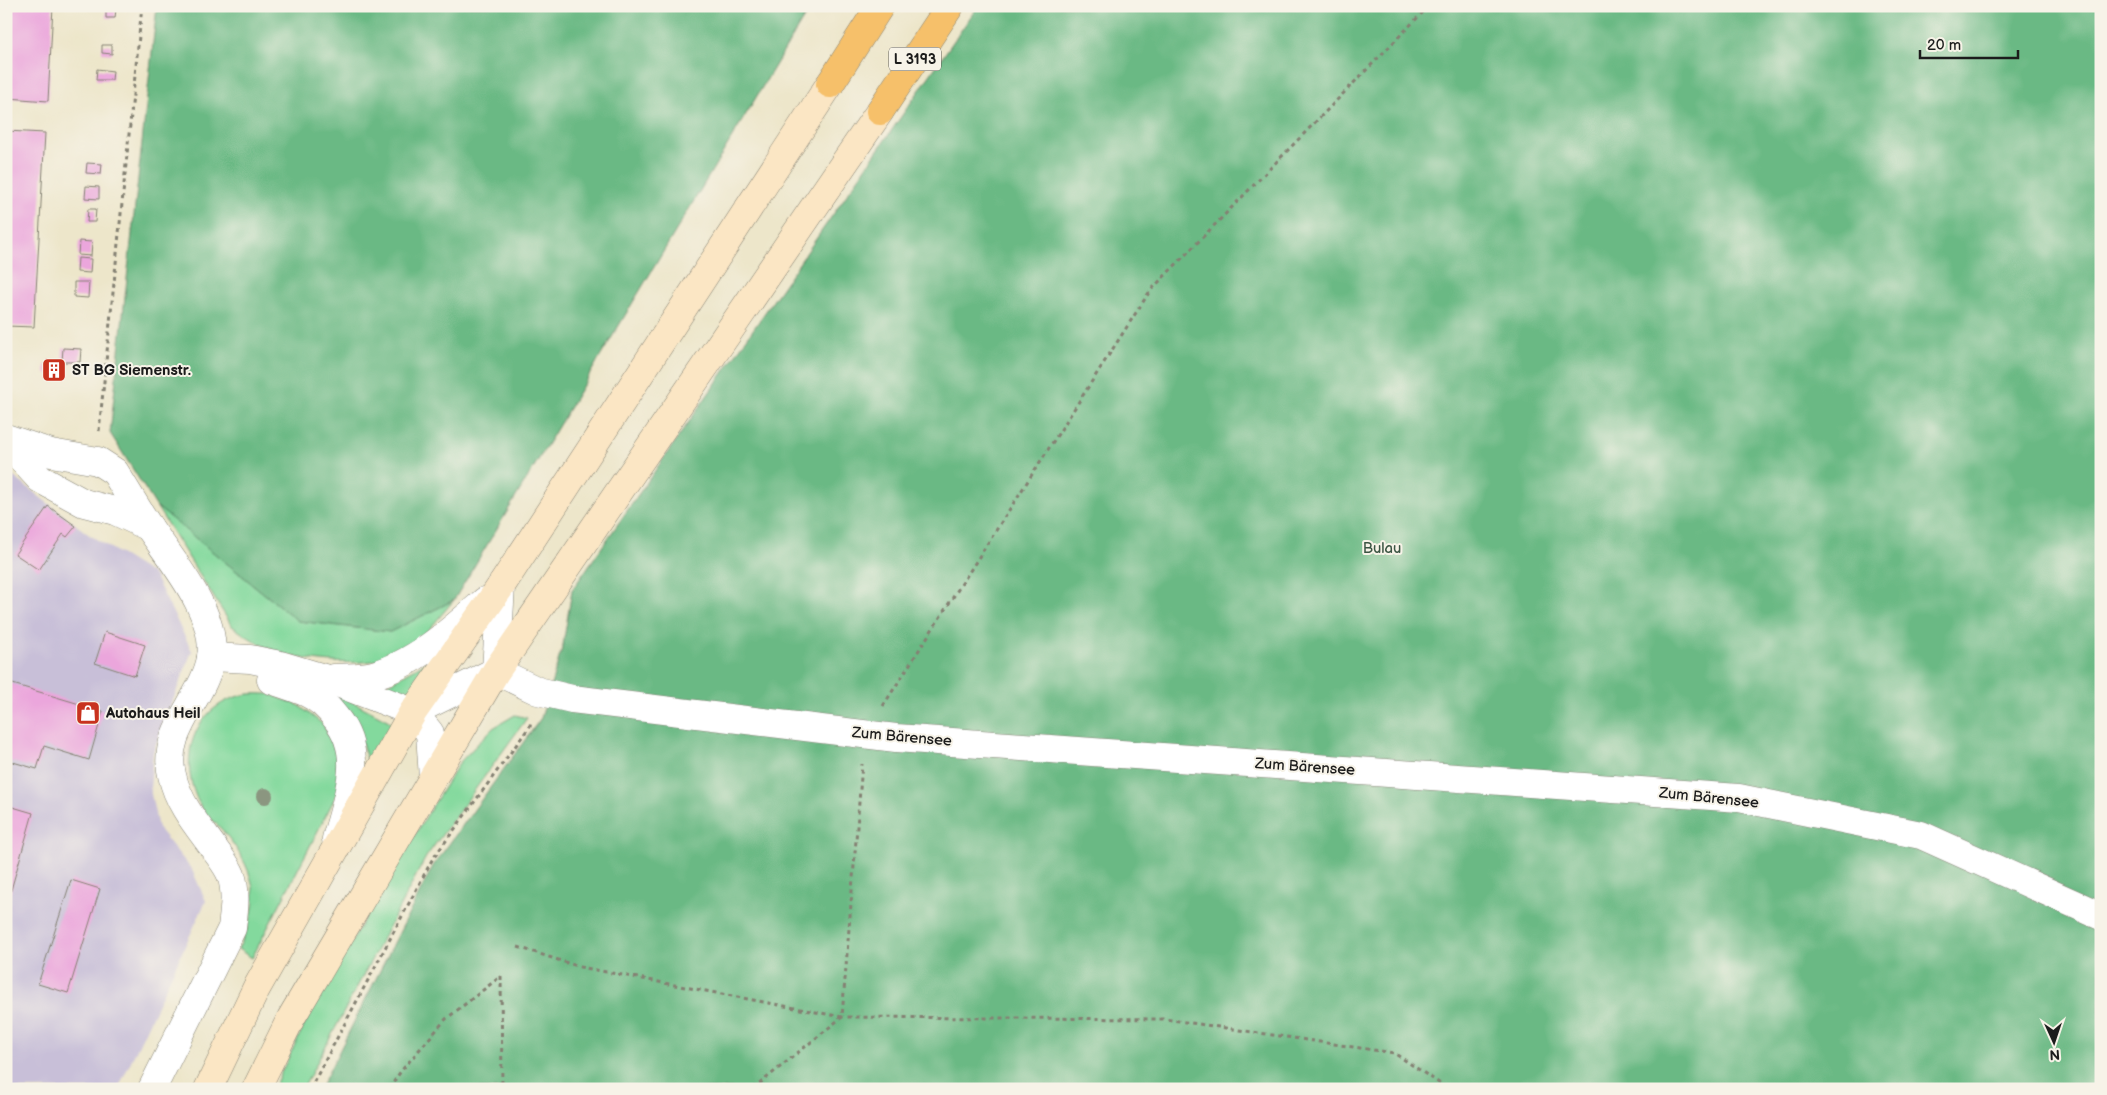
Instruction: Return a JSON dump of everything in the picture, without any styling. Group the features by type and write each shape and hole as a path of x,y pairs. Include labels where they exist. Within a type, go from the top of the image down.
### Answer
{"highway":[{"path":"830,84 880,6"},
{"name":"L 3193","path":"880,112 939,6"},
{"name":"L 3193","path":"880,112 950,6"}],"main road":[{"path":"208,1089 256,989 413,712 501,586 830,84"},
{"name":"L 3193","path":"256,1089 291,1018 496,671 880,112"}],"street":[{"path":"6,438 51,453 98,461 115,472 170,555 197,601 210,632 211,657 207,672 174,737 170,755 171,773 184,806 225,864 231,876 235,897 232,928 152,1089"},
{"path":"6,442 40,479 84,503 114,510 149,526"},
{"path":"413,712 496,671 501,586"},
{"path":"327,679 372,675 400,664 449,633 501,586"},
{"path":"211,657 250,659 327,679 413,712 430,733 433,778"},
{"path":"211,657 307,693 326,704 346,730 351,744 352,774 334,849"},
{"name":"Zum Bärensee","path":"496,671 538,691 594,702 865,735 1739,798 1921,835 2101,916"}],"path":[{"path":"98,461 99,412 142,6"},
{"path":"753,1089 842,1017 865,735 1150,290 1429,6"},
{"path":"310,1089 432,860 530,726 538,691"},
{"path":"518,947 580,966 842,1017 1165,1019 1394,1053 1448,1089"},
{"path":"390,1089 401,1072 446,1019 501,976 502,1089"}],"shaded area":[{"path":"6,471 88,534 154,575 192,651 153,752 150,789 158,828 192,870 206,901 118,1089 6,1089"}],"green space":[{"path":"157,6 811,6 454,600 390,632 298,621 156,506 110,433"},
{"name":"Bulau","path":"978,6 2101,6 2101,1089 320,1089 433,866 541,718 563,645 572,590"},
{"path":"156,506 298,621 390,632 454,600 415,643 399,654 373,661 356,662 322,661 291,656 254,641 232,626"},
{"path":"428,661 433,665 411,698 387,687 388,684"},
{"path":"317,683 389,721 392,725 369,766 358,731"},
{"path":"269,694 298,705 324,725 336,753 339,790 252,958 238,949 252,914 254,895 250,876 235,847 200,805 193,788 190,754 193,738 200,724 211,711 225,701 243,695"},
{"path":"515,715 527,718 426,857 303,1089 273,1089 305,1024 383,886 460,762 493,728"}],"building":[{"path":"6,6 53,6 48,101 8,98 8,110"},
{"path":"106,8 116,9 115,18 106,18"},
{"path":"102,45 112,45 112,54 102,53"},
{"path":"97,69 113,71 112,80 96,80"},
{"path":"6,131 45,133 34,327 6,326"},
{"path":"87,163 102,164 101,174 86,173"},
{"path":"86,186 99,187 99,199 85,198"},
{"path":"88,209 96,209 95,222 87,222"},
{"path":"79,241 92,242 91,256 78,255"},
{"path":"78,258 91,259 90,273 77,272"},
{"path":"74,282 89,282 88,298 74,297"},
{"path":"63,348 81,349 80,362 62,362"},
{"name":"ST BG Siemenstr.","path":"45,365 62,365 62,375 45,374"},
{"path":"48,506 76,526 67,537 63,534 39,570 15,554"},
{"path":"105,632 145,645 135,676 95,663"},
{"path":"6,682 103,711 89,760 44,746 37,769 6,760"},
{"path":"6,805 33,813 7,904 6,904"},
{"path":"71,880 100,889 68,993 38,984"}],"place":[{"name":"ST BG Siemenstr.","path":"54,370"},
{"name":"Autohaus Heil","path":"88,713"}]}
